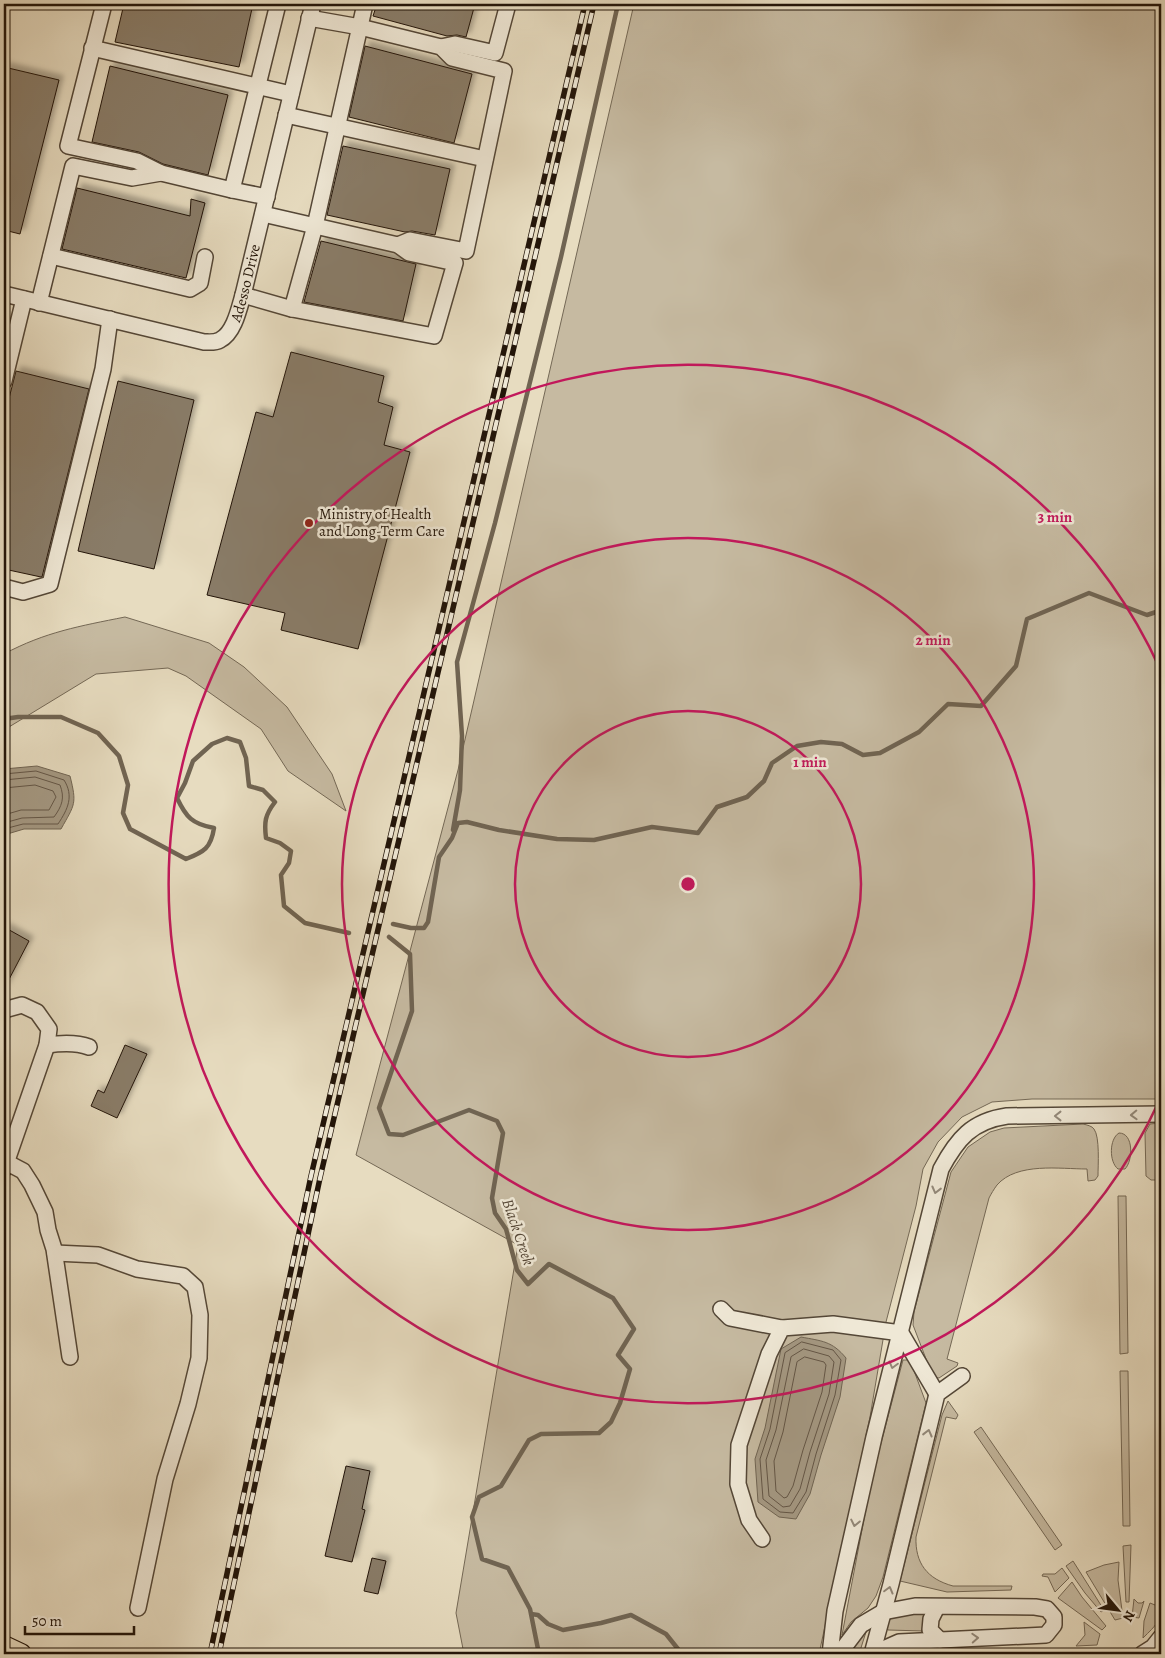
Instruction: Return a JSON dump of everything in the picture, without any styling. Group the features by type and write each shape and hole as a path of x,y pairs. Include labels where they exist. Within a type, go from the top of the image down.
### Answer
{"main road":[{"path":"4,1646 21,1654"}],"street":[{"path":"104,4 68,146 137,161 161,173 232,190 267,196"},
{"path":"232,190 278,4"},
{"path":"292,308 315,226 365,4"},
{"path":"311,11 360,27 441,47 455,44 495,53 508,4"},
{"name":"Adesso Drive","path":"4,294 204,342 218,342 225,337 234,322 244,295 311,11"},
{"path":"398,245 410,240 466,251 504,71 452,58 441,47"},
{"path":"92,48 291,94"},
{"path":"286,115 485,159"},
{"path":"39,303 73,166 132,178 161,173"},
{"path":"244,295 292,308 434,336 455,263 410,253 398,245 263,214"},
{"path":"50,256 190,289 200,283 206,257"},
{"path":"4,381 24,299"},
{"path":"4,587 24,592 50,584 102,369 110,319"},
{"path":"4,1010 22,1005 37,1012 49,1029 47,1045 4,1164 23,1171 45,1212 55,1253 70,1357"},
{"path":"47,1045 60,1043 89,1047"},
{"path":"830,1654 835,1611 874,1437 941,1169 953,1146 971,1129 990,1118 1007,1116 1161,1114"},
{"path":"55,1253 98,1254 137,1269 183,1276 195,1287 200,1315 199,1358 188,1404 165,1479 138,1608"},
{"path":"721,1309 730,1318 782,1328 833,1324 901,1333"},
{"path":"762,1539 749,1520 738,1484 739,1445 769,1354 782,1328"},
{"path":"901,1333 937,1394"},
{"path":"872,1654 937,1394 962,1376"},
{"path":"839,1654 861,1625 883,1612 915,1606 1035,1607 1047,1609 1054,1617 1054,1625 1046,1635 899,1642 881,1650 878,1654"},
{"path":"937,1607 931,1619 930,1630 940,1640"},
{"path":"1142,1654 1153,1647 1161,1637"}],"shaded area":[{"path":"634,4 1161,4 1161,1099 1032,1099 992,1102 962,1117 938,1142 923,1169 916,1206 886,1322 870,1417 819,1654 464,1654 456,1613 518,1245 356,1155 458,770"},
{"path":"125,617 209,643 244,667 287,707 332,774 346,811 288,771 261,729 186,676 168,668 96,674 4,730 4,654 48,635"},
{"path":"1161,1123 1161,1168 1156,1168 1156,1180 1151,1180 1146,1176 1145,1133 1150,1124"},
{"path":"1083,1124 1093,1128 1096,1133 1098,1176 1095,1180 1088,1181 1087,1169 1039,1168 1027,1170 1006,1178 997,1185 989,1198 947,1359 958,1363 957,1366 939,1378 933,1377 913,1325 914,1312 951,1172 968,1147 990,1132 1004,1128"},
{"path":"1119,1133 1127,1137 1131,1148 1130,1160 1125,1169 1118,1169 1115,1166 1111,1151 1113,1140"},
{"path":"1118,1196 1126,1196 1128,1353 1120,1354"},
{"path":"903,1360 910,1360 926,1403 883,1577 876,1596 868,1608 851,1622 842,1635 872,1477"},
{"path":"1120,1371 1128,1371 1130,1526 1123,1526"},
{"path":"948,1401 958,1415 956,1419 946,1417 916,1537 920,1562 924,1569 936,1579 953,1586 1012,1586 1011,1590 947,1592 900,1581 942,1415"},
{"path":"981,1427 1062,1545 1055,1550 974,1432"},
{"path":"1131,1545 1129,1602 1126,1602 1123,1546"},
{"path":"1073,1561 1104,1610 1101,1612 1066,1566"},
{"path":"1119,1562 1118,1580 1123,1618 1115,1620 1086,1572"},
{"path":"1062,1568 1069,1578 1055,1592 1048,1577 1042,1576 1043,1574 1055,1574"},
{"path":"1072,1582 1106,1626 1102,1630 1058,1598"},
{"path":"1134,1599 1138,1603 1144,1601 1139,1618 1132,1617"},
{"path":"1150,1603 1160,1607 1161,1603 1160,1615 1154,1626 1143,1638 1144,1621"},
{"path":"925,1614 924,1631 888,1630 889,1620 894,1615"},
{"path":"1084,1622 1100,1634 1097,1645 1076,1646 1085,1635"},
{"path":"863,1629 866,1632 859,1654 847,1654"},
{"path":"928,1644 960,1652 975,1652 976,1654 948,1654 923,1650 890,1654 891,1650"},
{"path":"1087,1650 1103,1654 1025,1654 1038,1653 1038,1651"},
{"path":"996,1651 997,1654 976,1654"},
{"path":"1010,1651 1024,1651 1025,1654 997,1654 1010,1653"}],"water":[{"path":"37,766 70,776 74,793 72,809 61,829 24,829 4,835 4,769"},
{"path":"801,1337 831,1345 846,1358 840,1397 810,1494 796,1519 779,1517 758,1502 755,1459 765,1428 781,1349"}],"building":[{"path":"124,4 253,4 239,67 115,42"},
{"path":"377,4 475,4 466,37 457,35 447,36 373,16"},
{"path":"365,46 472,74 454,143 349,117"},
{"path":"110,66 228,95 208,175 163,164 139,152 92,142"},
{"path":"4,67 59,80 20,234 4,230"},
{"path":"343,146 450,169 435,235 412,231 405,232 327,215"},
{"path":"77,188 190,216 191,199 205,203 186,278 62,249"},
{"path":"321,241 416,264 403,321 304,302"},
{"name":"Ministry of Health and Long-Term Care","path":"291,352 384,376 378,402 393,407 384,445 410,452 358,649 281,630 285,613 207,595 256,412 273,417"},
{"path":"16,371 89,389 42,577 4,569 4,418"},
{"path":"118,381 194,400 154,569 78,551"},
{"path":"4,927 29,941 4,989"},
{"path":"125,1045 147,1054 117,1118 91,1106 98,1090 104,1093"},
{"path":"346,1466 370,1471 362,1509 365,1510 352,1562 325,1556"},
{"path":"372,1558 386,1561 378,1594 364,1591"}],"waterway":[{"path":"453,830 460,790 462,736 457,662 495,523 561,257 618,4"},
{"path":"393,924 411,928 424,928 428,922 439,857 452,838 458,823 467,822 499,830 557,839 594,840 652,827 698,833 717,807 747,797 764,781 772,763 797,746 821,742 842,744 863,755 880,753 919,732 948,704 981,706 1016,666 1027,619 1089,593 1147,615 1159,611 1161,613"},
{"name":"Black Creek","path":"4,719 18,717 61,717 98,733 119,756 128,785 123,813 130,829 186,859 198,854 209,845 214,828 191,819 183,810 177,798 193,761 212,744 227,738 240,742 246,758 249,786 263,790 275,802 266,819 266,838 280,843 291,851 289,863 281,875 284,906 305,923 349,933"},
{"name":"Black Creek","path":"389,937 410,954 412,1011 379,1108 389,1134 403,1135 469,1110 497,1121 503,1133 492,1198 495,1213 506,1229 517,1270 528,1284 549,1264 613,1298 634,1329 618,1355 630,1369 620,1403 611,1422 599,1433 541,1434 529,1440 501,1486 479,1497 472,1517 482,1559 508,1568 530,1609 539,1654"},
{"name":"Black Creek","path":"531,1614 538,1615 548,1624 563,1630 631,1615 666,1634 682,1654"}],"railway":[{"path":"210,1654 311,1176 585,4"},
{"path":"219,1654 320,1178 594,4"}],"place":[{"name":"Ministry of Health and Long-Term Care","path":"309,523"}]}
